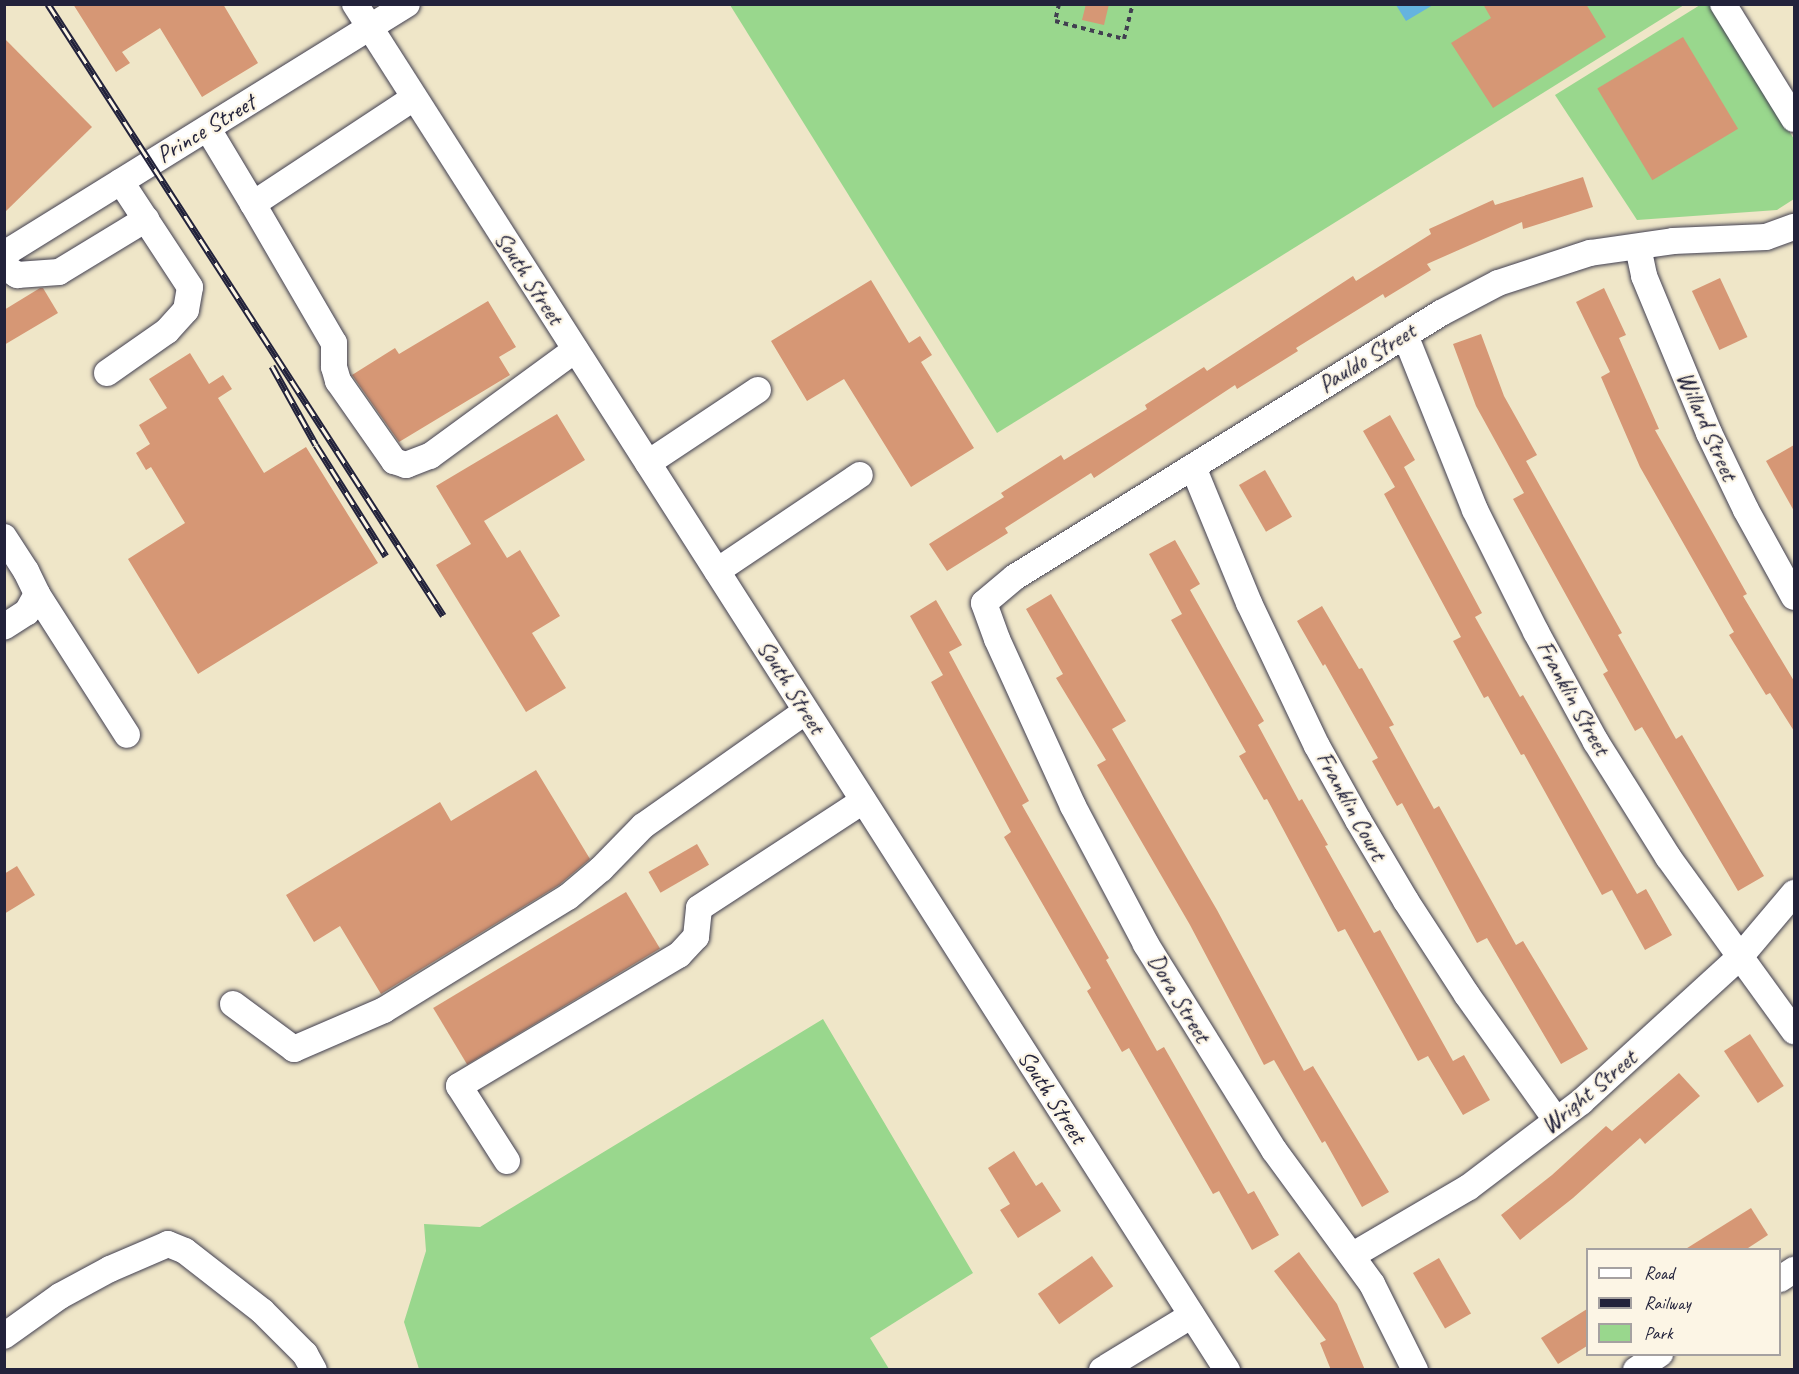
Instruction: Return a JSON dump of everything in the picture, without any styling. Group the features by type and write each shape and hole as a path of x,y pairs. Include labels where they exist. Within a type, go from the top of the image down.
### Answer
{"street":[{"name":"South Street","path":"355,4 1227,1370"},
{"name":"Prince Street","path":"4,254 407,4"},
{"path":"1723,4 1794,119"},
{"path":"253,204 414,98"},
{"path":"208,129 334,343 334,367 338,381 394,461 406,465 430,456 575,350"},
{"path":"107,373 167,332 186,310 190,287 121,182"},
{"path":"4,266 17,274 59,272 146,219"},
{"name":"Pauldo Street","path":"984,603 1015,577 1193,466 1405,335 1498,283 1590,253 1674,241 1766,237 1794,227"},
{"name":"Willard Street","path":"1638,247 1648,286 1709,434 1746,510 1794,597"},
{"name":"Franklin Street","path":"1405,335 1475,510 1541,642 1627,794 1668,857 1794,1031"},
{"path":"648,463 758,390"},
{"name":"Franklin Court","path":"1193,466 1250,603 1317,746 1406,901 1467,995 1556,1120"},
{"path":"717,571 860,475"},
{"path":"4,537 37,594 127,735"},
{"path":"4,627 27,612 37,594"},
{"name":"Dora Street","path":"984,603 997,639 1073,806 1146,944 1274,1150 1353,1255 1386,1309 1415,1370"},
{"path":"233,1004 294,1049 384,1010 568,897 644,826 806,711"},
{"path":"507,1161 459,1086 679,954 696,937 699,908 863,801"},
{"name":"Wright Street","path":"1353,1255 1469,1186 1556,1120 1664,1029 1740,957 1794,892"},
{"path":"4,1336 60,1296 110,1269 168,1244 185,1251 262,1311 305,1354 314,1370"},
{"path":"1781,1279 1794,1270"},
{"path":"1102,1370 1192,1314"},
{"path":"1636,1370 1657,1356"}],"path":[{"path":"1059,4 1055,21 1124,39 1133,4"}],"green space":[{"path":"730,5 1684,5 997,433"},
{"path":"1700,5 1710,5 1794,139 1794,199 1777,210 1637,220 1555,95"},
{"path":"823,1019 973,1273 870,1338 889,1369 419,1369 404,1322 426,1251 424,1224 480,1227"}],"water":[{"path":"1396,5 1433,5 1406,21"}],"building":[{"path":"73,4 223,4 258,63 202,97 160,28 122,52 130,63 116,72"},
{"path":"1086,4 1109,4 1104,25 1082,20"},
{"path":"1483,4 1586,4 1606,37 1493,108 1451,43 1491,18"},
{"path":"1683,37 1738,129 1652,180 1597,89"},
{"path":"4,38 92,127 4,213"},
{"path":"1583,177 1593,207 1523,229 1522,222 1427,264 1431,270 1385,298 1383,294 1296,348 1298,351 1237,389 1235,385 1094,478 1091,473 1005,528 1008,533 947,571 929,544 1004,497 1001,493 1061,455 1064,460 1147,409 1145,405 1204,367 1207,371 1353,276 1356,281 1431,234 1429,229 1493,200 1495,205"},
{"path":"1720,278 1747,337 1719,350 1692,291"},
{"path":"871,280 909,343 920,336 932,355 921,362 974,448 911,487 844,379 807,401 771,341"},
{"path":"43,288 58,313 4,345 4,310"},
{"path":"1604,288 1626,335 1619,338 1659,429 1655,430 1747,594 1743,596 1794,681 1794,731 1770,693 1766,695 1729,635 1734,632 1640,467 1601,377 1610,372 1576,302"},
{"path":"488,301 516,347 499,357 510,375 399,442 352,375 395,348 399,354"},
{"path":"1481,334 1504,396 1537,455 1526,461 1622,633 1618,635 1676,739 1682,735 1764,876 1738,891 1642,727 1635,731 1603,674 1608,671 1513,499 1524,493 1476,406 1453,344"},
{"path":"190,353 209,384 223,375 232,389 218,398 264,473 306,447 378,563 198,674 128,559 185,523 151,467 146,470 136,453 150,444 139,425 167,408 149,379"},
{"path":"557,414 585,460 484,521 507,558 520,550 560,616 532,633 566,688 526,712 436,565 471,544 436,486"},
{"path":"1390,415 1415,460 1404,467 1482,613 1475,617 1520,697 1523,695 1637,894 1646,889 1672,935 1645,950 1612,890 1602,895 1524,754 1521,755 1488,696 1484,698 1453,641 1461,637 1384,494 1395,487 1363,431"},
{"path":"1794,445 1794,511 1766,461"},
{"path":"1265,470 1292,517 1266,532 1239,485"},
{"path":"1175,540 1200,584 1190,590 1264,721 1258,725 1299,801 1302,799 1328,845 1325,846 1374,933 1380,930 1453,1061 1464,1055 1490,1100 1463,1115 1428,1056 1418,1061 1345,929 1338,932 1267,799 1264,800 1239,756 1246,752 1171,620 1182,614 1149,554"},
{"path":"1051,594 1126,721 1112,729 1217,910 1304,1071 1313,1066 1389,1192 1362,1207 1325,1141 1322,1143 1274,1060 1264,1065 1190,925 1097,765 1106,760 1056,678 1063,674 1026,609"},
{"path":"936,600 962,645 949,652 1029,801 1022,805 1109,958 1106,960 1157,1051 1164,1047 1248,1194 1254,1191 1279,1235 1252,1250 1219,1191 1213,1194 1129,1048 1122,1052 1087,991 1091,988 1004,837 1011,832 931,682 943,675 910,616"},
{"path":"1322,606 1359,669 1362,668 1394,725 1389,727 1434,809 1439,806 1516,945 1523,941 1588,1049 1561,1064 1487,938 1477,943 1402,803 1397,806 1372,761 1378,758 1325,664 1323,666 1297,621"},
{"path":"536,770 590,859 559,885 381,994 340,926 314,942 286,895 440,802 451,821"},
{"path":"697,844 709,865 661,893 649,872"},
{"path":"17,866 35,895 4,914 4,874"},
{"path":"626,892 660,949 467,1064 433,1008"},
{"path":"1750,1034 1784,1086 1758,1103 1724,1051"},
{"path":"1679,1073 1700,1096 1645,1144 1640,1138 1573,1198 1520,1240 1501,1215 1552,1175 1606,1126 1612,1131"},
{"path":"1014,1151 1036,1186 1042,1182 1061,1211 1018,1238 1000,1210 1010,1204 988,1168"},
{"path":"1751,1208 1768,1235 1748,1248 1687,1248"},
{"path":"1299,1252 1337,1304 1365,1370 1331,1370 1320,1343 1326,1340 1274,1271"},
{"path":"1092,1256 1113,1286 1059,1324 1038,1294"},
{"path":"1439,1258 1471,1313 1445,1328 1413,1273"},
{"path":"1586,1310 1586,1347 1558,1364 1541,1338"}],"railway":[{"path":"48,4 443,615"},
{"path":"272,366 316,445 386,556"}]}
